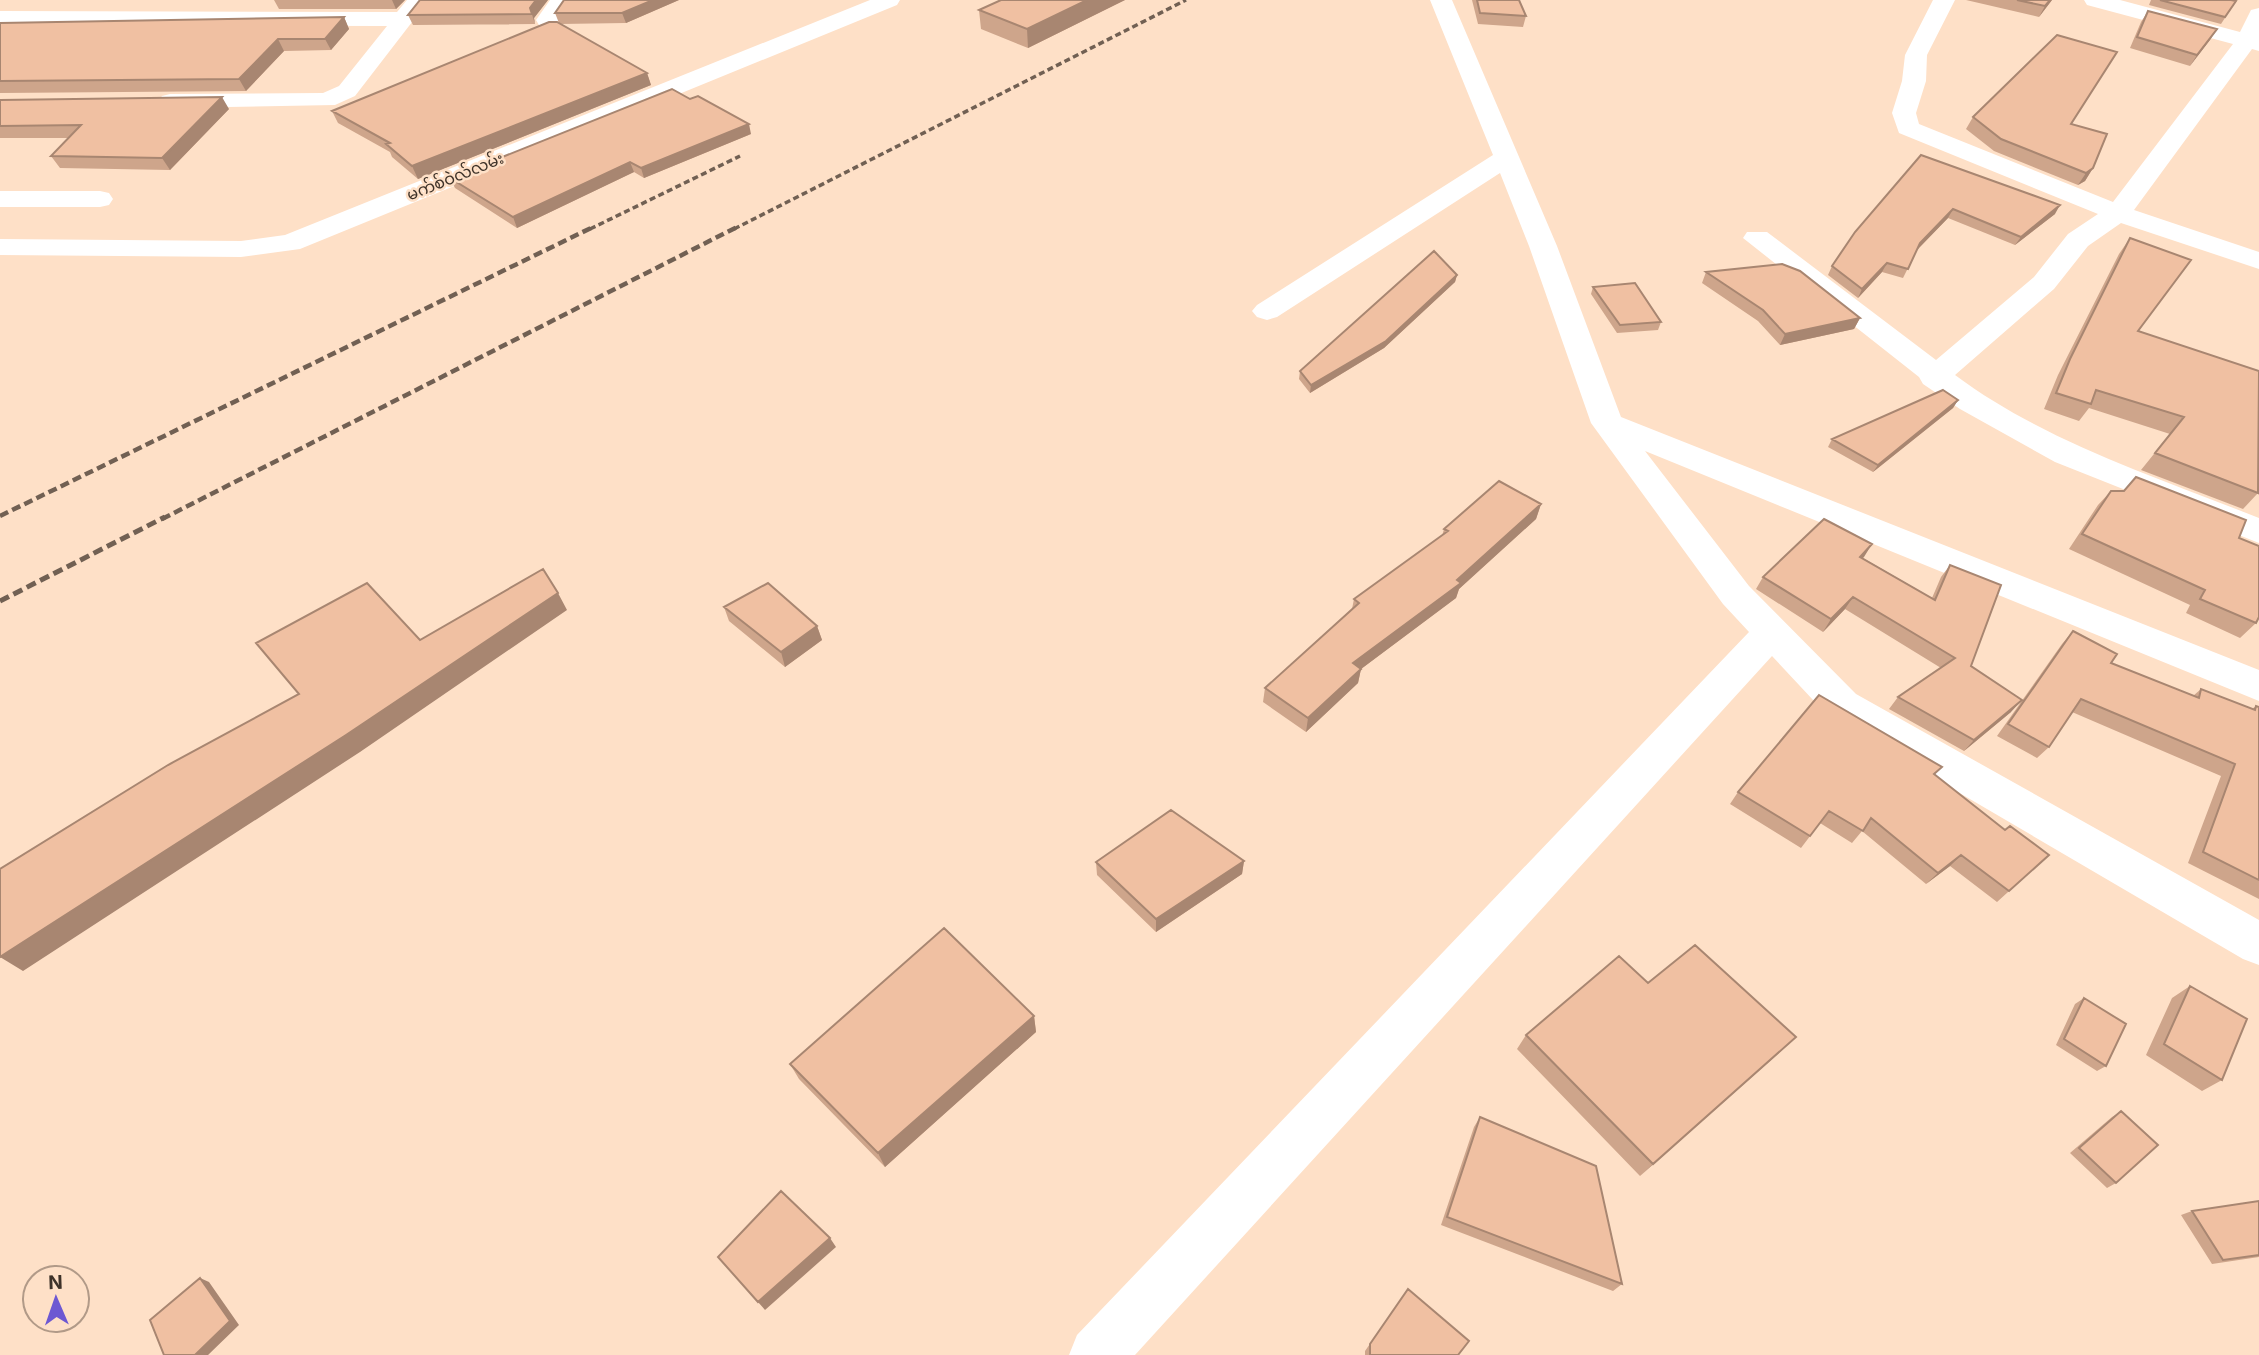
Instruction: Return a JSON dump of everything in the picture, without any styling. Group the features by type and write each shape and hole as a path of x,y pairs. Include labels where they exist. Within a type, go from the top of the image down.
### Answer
{"street":[{"path":"235,19 251,0"},
{"path":"547,20 561,0"},
{"name":"မက်စ်ဝဲလ်လမ်း","path":"0,247 241,249 290,243 889,0"},
{"path":"1441,0 1543,246 1607,423 1736,595 1842,705 2259,944"},
{"path":"1944,0 1916,54 1914,81 1904,113 1908,128 2119,213 2259,261"},
{"path":"2095,0 2253,43"},
{"path":"5,22 235,19 411,10"},
{"path":"150,101 327,100 339,97 347,92 411,10"},
{"path":"1934,377 2043,284 2078,240 2119,213 2253,43 2259,15"},
{"path":"1267,311 1506,158"},
{"path":"0,199 100,198"},
{"path":"1757,238 1934,377 1972,402 2067,454 2259,530"},
{"path":"1607,423 2259,686"},
{"path":"1097,1355 1771,633"}],"building":[{"path":"420,0 536,0 530,8 532,14 408,15"},
{"path":"564,0 653,0 622,13 555,13"},
{"path":"1001,0 1087,0 1027,29 979,10"},
{"path":"1477,0 1519,0 1526,16 1480,13"},
{"path":"2017,0 2050,0 2045,6"},
{"path":"2160,0 2231,0 2236,1 2225,17"},
{"path":"2148,11 2217,29 2197,55 2137,37"},
{"path":"344,17 325,39 278,39 239,79 0,81 0,23"},
{"path":"549,22 557,22 647,73 412,166 386,144 390,143 332,111"},
{"path":"2057,35 2117,52 2071,124 2107,134 2093,168 2086,173 2001,139 1973,117"},
{"path":"672,89 690,99 698,96 749,124 641,168 630,162 513,217 450,178"},
{"path":"222,97 162,158 51,156 81,125 0,126 0,100"},
{"path":"1921,155 2060,205 2021,237 1953,209 1920,243 1908,269 1887,263 1862,289 1832,266 1855,232"},
{"path":"2130,238 2191,260 2138,331 2259,371 2258,493 2155,453 2184,417 2096,390 2091,404 2056,393"},
{"path":"1434,251 1457,275 1386,341 1311,385 1300,371"},
{"path":"1782,264 1800,271 1860,318 1785,334 1763,310 1706,272"},
{"path":"1635,283 1661,322 1620,325 1593,287"},
{"path":"1943,390 1958,400 1878,465 1832,439"},
{"path":"2136,477 2246,520 2239,538 2259,546 2259,617 2256,623 2200,599 2205,590 2082,534 2111,491 2124,491"},
{"path":"1499,481 1541,504 1457,580 1461,583 1353,663 1361,669 1308,718 1265,688 1359,603 1354,599 1448,531 1444,529"},
{"path":"1824,519 1872,544 1860,557 1935,600 1950,565 2001,585 1971,666 2022,700 1974,740 1898,697 1955,658 1853,597 1831,619 1763,577"},
{"path":"543,569 558,593 346,735 0,957 0,869 168,765 299,694 256,643 367,583 420,640"},
{"path":"768,583 817,626 781,652 724,607"},
{"path":"2073,631 2117,654 2111,663 2199,698 2201,689 2255,710 2256,706 2259,707 2259,880 2203,852 2235,764 2081,699 2049,747 2008,724"},
{"path":"1819,695 1942,767 1934,774 2005,830 2010,826 2049,855 2009,891 1961,855 1938,873 1871,818 1863,831 1829,811 1810,836 1738,792"},
{"path":"1171,810 1244,861 1156,919 1096,862"},
{"path":"944,928 1034,1016 878,1153 790,1064"},
{"path":"1695,945 1796,1037 1653,1164 1526,1035 1619,956 1648,983"},
{"path":"2190,986 2247,1019 2222,1080 2164,1044"},
{"path":"2084,998 2126,1024 2106,1066 2064,1039"},
{"path":"2121,1111 2158,1145 2116,1183 2079,1148"},
{"path":"1480,1117 1596,1166 1622,1284 1447,1217"},
{"path":"781,1191 830,1238 758,1302 718,1257"},
{"path":"2259,1201 2259,1255 2223,1260 2192,1211"},
{"path":"200,1278 230,1321 195,1355 164,1355 150,1320"},
{"path":"1408,1289 1469,1341 1458,1355 1370,1355 1370,1344"}],"railway":[{"path":"734,229 1186,0"},
{"path":"590,229 740,156"},
{"path":"0,516 593,227"},
{"path":"162,519 737,227"},
{"path":"0,601 165,517"}]}
